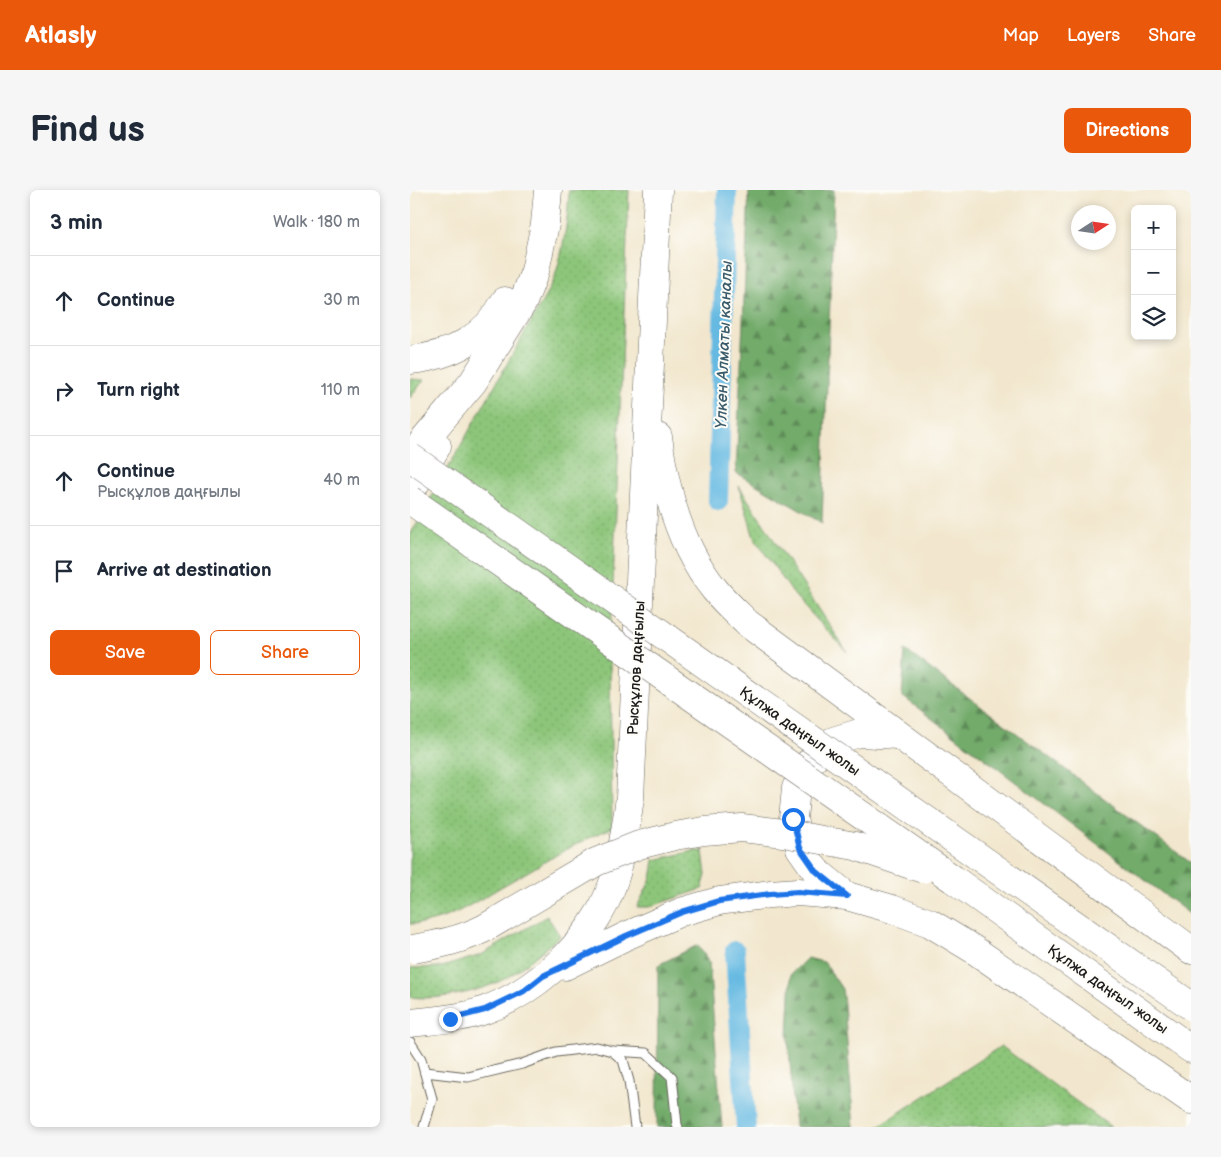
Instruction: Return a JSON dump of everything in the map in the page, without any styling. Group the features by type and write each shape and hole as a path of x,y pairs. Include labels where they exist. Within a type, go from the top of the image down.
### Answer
{"main road":[{"path":"410,493 473,382 523,302 535,271 545,224 548,190"},
{"name":"Рысқұлов даңғылы","path":"410,1023 450,1019 485,1010 524,991 569,953 582,938 600,912 615,877 630,798 658,190"},
{"path":"410,360 423,359 448,352 470,340 486,328 501,309 545,224"},
{"path":"649,376 662,466 679,528 693,558 715,590 747,624 1191,950"},
{"path":"410,457 473,382"},
{"name":"Құлжа даңғыл жолы","path":"410,457 1191,1006"},
{"name":"Құлжа даңғыл жолы","path":"410,500 953,879 1191,1049"},
{"path":"847,896 816,871 800,848 793,819 796,788 809,763 833,741 859,733 898,735"},
{"path":"412,949 447,943 469,936 596,862 639,845 704,831 742,828 784,833 855,846 953,879"},
{"path":"543,976 658,922 682,912 719,901 798,892 847,896 892,909 930,923 973,949 1191,1100"}],"lane":[{"path":"410,1042 421,1059 432,1099 424,1127"},
{"path":"425,1072 468,1077 522,1064 556,1052 597,1047 612,1051 646,1053 672,1077 678,1127"},
{"path":"612,1051 623,1060 629,1081 635,1127"}],"green space":[{"path":"569,190 629,190 610,660 612,828 569,848 480,900 446,917 410,924 410,535 553,281 564,238"},
{"path":"749,190 834,190 822,523 736,473"},
{"path":"410,379 424,380 410,398"},
{"path":"739,486 847,652 795,596 754,538"},
{"path":"905,650 1191,863 1191,915 902,696"},
{"path":"694,851 703,851 706,875 702,889 649,907 637,907 651,879 654,860"},
{"path":"547,916 560,936 530,961 501,981 462,994 435,998 410,997 410,968 442,967 481,955"},
{"path":"698,945 709,962 722,1127 657,1127 658,965"},
{"path":"807,958 824,962 842,989 854,1127 795,1127 788,1036 791,974"},
{"path":"1001,1046 1111,1127 877,1127"}],"waterway":[{"name":"Үлкен Алматы каналы","path":"718,501 727,190"},
{"name":"Үлкен Алматы каналы","path":"735,951 746,1127"}],"route":[{"path":"450,1019 485,1010 524,991 543,976 626,936 682,912 719,901 770,894 798,892 847,896 816,871 800,848 793,819"}]}
